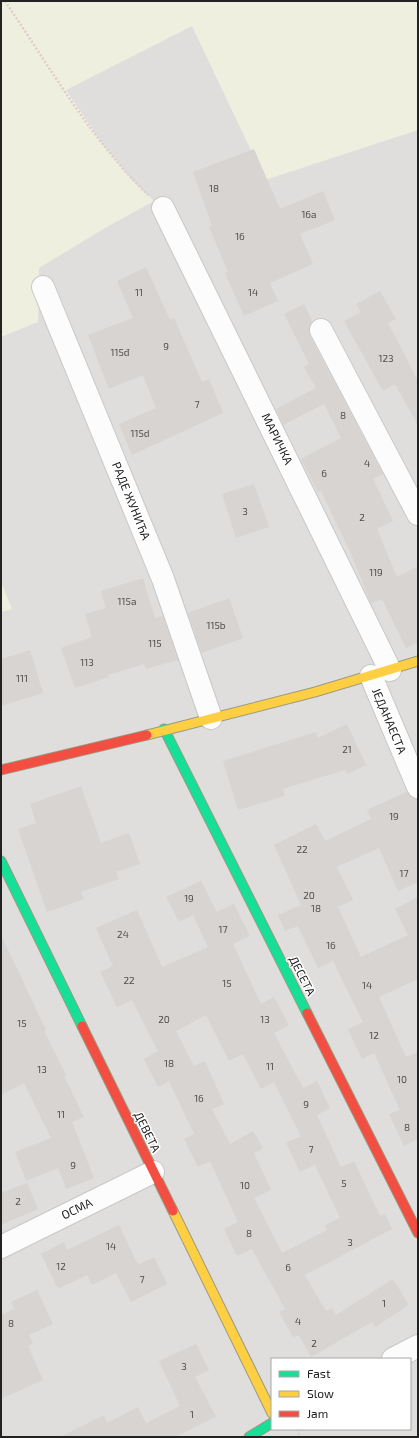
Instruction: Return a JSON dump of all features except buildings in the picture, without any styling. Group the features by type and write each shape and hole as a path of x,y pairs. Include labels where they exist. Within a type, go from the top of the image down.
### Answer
{"street":[{"name":"МАРИЧКА","path":"163,208 380,673"},
{"name":"РАДЕ ЖУНИЋА","path":"43,287 163,580 211,718"},
{"path":"321,330 418,514"},
{"path":"1,770 211,718 380,673 418,661"},
{"name":"ЈЕДАНАЕСТА","path":"380,673 418,787"},
{"name":"ДЕСЕТА","path":"164,729 418,1233"},
{"name":"ДЕВЕТА","path":"1,861 271,1411"},
{"name":"ОСМА","path":"1,1247 153,1172"},
{"path":"396,1358 418,1346"},
{"path":"249,1437 271,1425"}],"path":[{"path":"5,1 102,143 132,180 163,208"}],"shaded area":[{"path":"1,1 418,1 418,1437 1,1437"}],"green space":[{"path":"1,1 418,1 418,130 265,180 192,26 66,90 102,143 132,180 154,201 105,228 39,268 38,322 1,337"},
{"path":"1,582 12,609 1,612"}],"traffic: fast":[{"path":"164,729 307,1013"},
{"path":"1,861 82,1026"},
{"path":"249,1437 271,1424"}],"traffic: slow":[{"path":"147,735 315,692 418,661"},
{"path":"173,1211 271,1411"}],"traffic: jam":[{"path":"1,770 147,735"},
{"path":"307,1013 418,1233"},
{"path":"82,1026 173,1211"}]}
